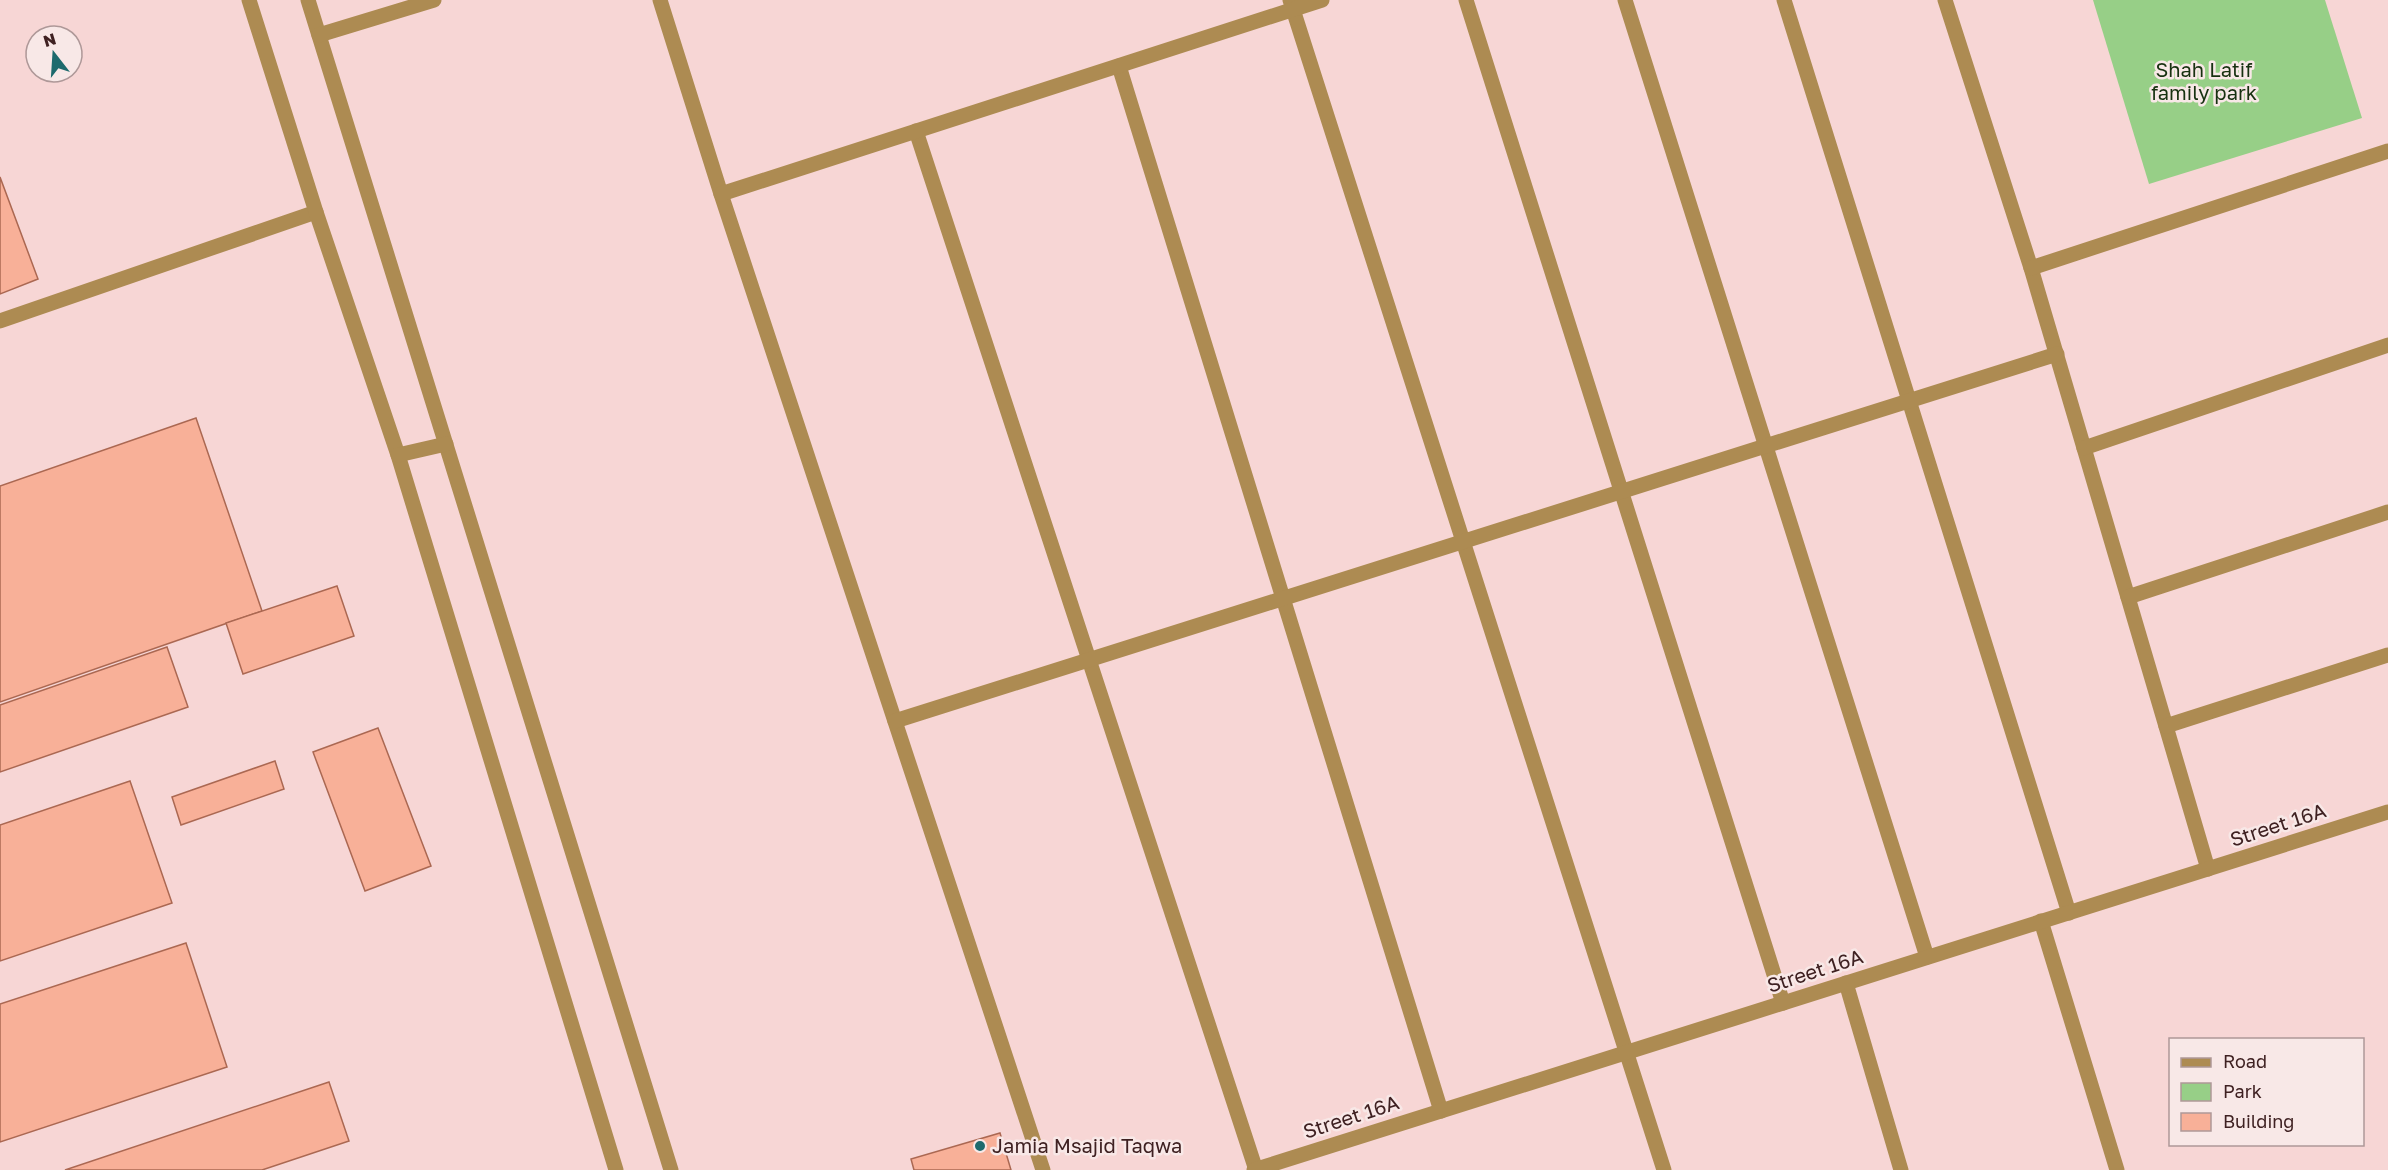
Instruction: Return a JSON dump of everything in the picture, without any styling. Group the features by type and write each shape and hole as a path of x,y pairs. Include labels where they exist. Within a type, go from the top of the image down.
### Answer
{"street":[{"path":"249,0 316,212 398,455 616,1170"},
{"path":"308,0 671,1170"},
{"path":"319,35 434,0"},
{"path":"660,0 1043,1170"},
{"path":"722,194 1119,66 1292,5 1322,0"},
{"path":"1466,0 1783,1003"},
{"path":"1625,0 1927,957"},
{"path":"1784,0 2069,913"},
{"path":"1946,0 2031,268 2208,869"},
{"path":"1292,5 1664,1170"},
{"path":"1119,66 1441,1111"},
{"path":"916,131 1255,1170"},
{"path":"2031,268 2388,152"},
{"path":"0,321 316,212"},
{"path":"2084,448 2388,345"},
{"path":"895,721 2056,354"},
{"path":"398,455 446,444"},
{"path":"2128,597 2388,512"},
{"path":"2166,726 2388,656"},
{"name":"Street 16A","path":"1255,1170 2388,812"},
{"path":"2041,921 2117,1170"},
{"path":"1846,983 1901,1170"}],"green space":[{"name":"Shah Latif family park","path":"2093,0 2325,0 2362,118 2149,184"}],"building":[{"path":"0,177 38,279 0,294"},
{"path":"196,418 262,611 0,702 0,486"},
{"path":"337,586 354,636 243,674 226,623"},
{"path":"167,647 188,707 0,772 0,705"},
{"path":"378,728 431,866 365,891 313,752"},
{"path":"275,761 284,789 181,825 172,797"},
{"path":"130,781 172,903 0,961 0,825"},
{"path":"186,943 227,1067 0,1142 0,1004"},
{"path":"329,1082 349,1141 262,1170 65,1170"},
{"name":"Jamia Msajid Taqwa","path":"1000,1133 1011,1170 914,1170 911,1159"}],"place":[{"name":"Jamia Msajid Taqwa","path":"980,1146"}]}
